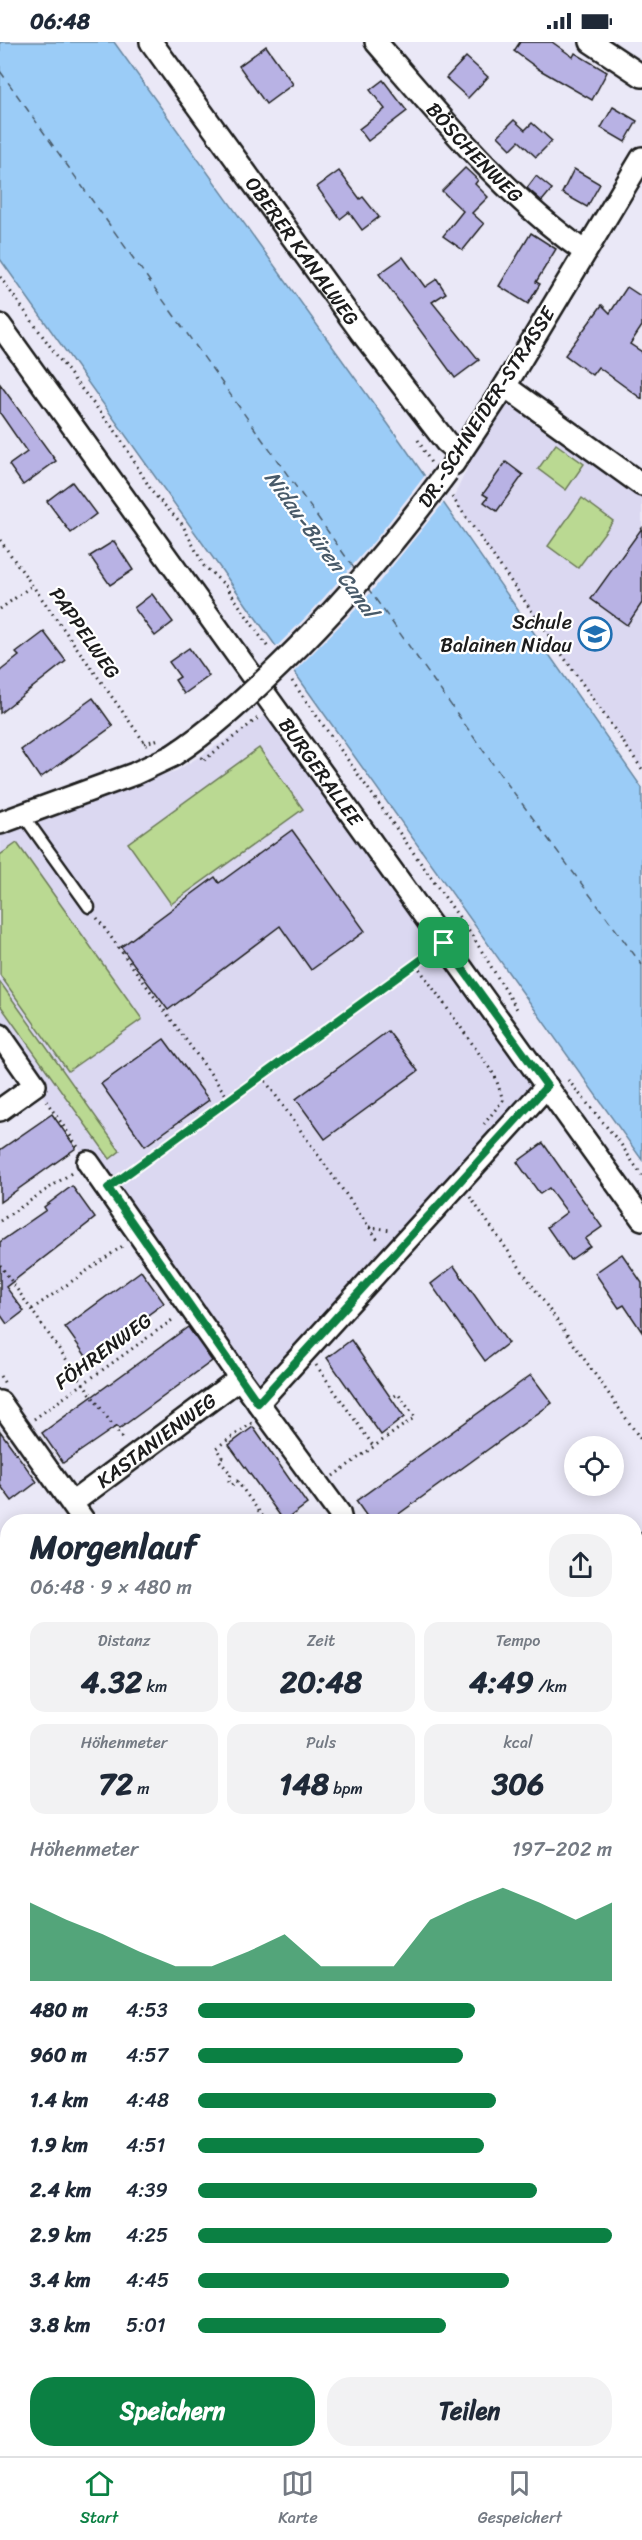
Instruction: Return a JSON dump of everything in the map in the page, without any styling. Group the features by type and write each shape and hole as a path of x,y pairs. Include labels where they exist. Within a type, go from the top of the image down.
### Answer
{"street":[{"name":"OBERER KANALWEG","path":"151,42 361,332 446,442 460,454"},
{"name":"BÖSCHENWEG","path":"376,42 471,150 555,231 585,252"},
{"path":"591,42 642,76"},
{"name":"DR.-SCHNEIDER-STRASSE","path":"0,823 134,774 172,756 210,730 317,629 383,554 460,454 505,386 642,158"},
{"name":"BURGERALLEE","path":"0,325 444,943 554,1079 642,1219"},
{"path":"505,386 642,484"},
{"path":"0,1035 35,1085 0,1110"},
{"path":"261,1408 305,1350 554,1079"},
{"path":"88,1162 141,1234 261,1408 339,1514"},
{"name":"KASTANIENWEG","path":"72,1503 240,1378"},
{"path":"0,1402 79,1514"}],"lane":[{"path":"23,815 89,907"}],"path":[{"path":"0,277 76,382 117,434 153,493 182,524 204,566 226,586 271,651"},
{"path":"416,437 642,769"},
{"name":"PAPPELWEG","path":"0,540 144,743"},
{"path":"0,609 33,585"},
{"path":"290,679 473,937 522,1017"},
{"path":"203,761 273,705"},
{"path":"89,907 229,1100"},
{"path":"108,1188 444,943"},
{"path":"416,964 495,1076 503,1100 481,1128"},
{"path":"262,1076 390,1256"},
{"path":"554,1079 620,1143 642,1176"},
{"path":"0,1221 88,1162 35,1085"},
{"path":"460,1182 642,1441"},
{"path":"369,1227 390,1230 398,1225"},
{"path":"32,1309 141,1234"},
{"path":"0,1265 134,1455"},
{"name":"FÖHRENWEG","path":"32,1421 191,1306"},
{"path":"305,1350 374,1447"},
{"path":"324,1482 415,1417 398,1394 391,1398"},
{"path":"261,1408 216,1448 222,1456 219,1460 231,1474 229,1481 232,1485 237,1481 261,1514"}],"shaded area":[{"name":"Schule Balainen Nidau","path":"505,386 642,485 642,769 453,499"},
{"path":"276,709 547,1086 258,1403 0,1035 0,827 176,771"}],"green space":[{"path":"556,444 584,464 566,490 538,469"},
{"path":"582,498 613,521 578,568 548,546"},
{"path":"259,748 303,809 171,904 128,843"},
{"path":"17,843 142,1019 68,1071 0,975 0,855"},
{"path":"0,982 120,1151 110,1159 0,1005"}],"water":[{"name":"Nidau-Büren Canal","path":"0,42 114,42 401,442 642,788 642,1160 0,259"}],"pier":[{"path":"426,474 445,501 363,602 292,674 274,649 309,614 375,540"}],"building":[{"path":"520,42 552,42 573,57 575,53 607,72 592,100 540,70 514,51"},
{"path":"266,46 293,84 266,104 239,66"},
{"path":"466,57 488,77 468,98 446,78"},
{"path":"383,80 407,111 368,141 359,129 385,109 370,90"},
{"path":"613,107 637,121 625,142 601,128"},
{"path":"514,120 525,130 532,123 552,141 536,157 519,141 511,149 498,136"},
{"path":"465,168 478,180 475,184 488,197 472,213 484,224 463,250 443,236 463,211 442,191"},
{"path":"574,169 600,184 587,207 562,193"},
{"path":"339,171 360,199 363,197 379,217 362,230 349,212 340,219 317,187"},
{"path":"536,176 552,189 542,201 527,188"},
{"path":"531,233 556,249 536,282 540,284 528,304 499,286"},
{"path":"403,257 425,287 437,279 446,293 432,302 479,360 455,378 379,274"},
{"path":"627,287 642,297 642,326 630,344 642,352 642,399 598,367 592,375 565,355 602,305 610,313"},
{"path":"0,384 56,461 23,485 9,465 27,452 0,413"},
{"path":"506,462 523,475 497,511 484,502 488,497 483,494"},
{"path":"72,482 96,514 71,533 47,501"},
{"path":"642,528 642,603 627,625 591,599"},
{"path":"114,541 133,570 110,585 90,556"},
{"path":"152,594 173,622 155,636 134,608"},
{"path":"44,632 66,661 0,713 0,671 19,656 16,653"},
{"path":"189,648 209,676 184,694 175,680 180,677 169,662"},
{"path":"93,698 113,726 40,778 21,750"},
{"path":"292,830 365,931 311,970 280,926 168,1010 121,947 215,877 219,883"},
{"path":"388,1031 418,1071 325,1139 296,1099"},
{"path":"164,1039 209,1100 145,1146 101,1084"},
{"path":"52,1114 76,1148 0,1202 0,1150"},
{"path":"543,1143 602,1227 585,1239 590,1246 570,1260 547,1227 567,1212 549,1188 540,1194 517,1162"},
{"path":"72,1186 95,1218 6,1287 24,1311 7,1324 0,1314 0,1242 46,1210 44,1207"},
{"path":"622,1254 642,1283 642,1332 624,1305 619,1308 595,1273"},
{"path":"454,1266 508,1343 485,1361 431,1284"},
{"path":"141,1271 164,1303 88,1359 65,1327"},
{"path":"188,1327 212,1361 119,1429 117,1426 63,1463 42,1433"},
{"path":"351,1340 404,1417 381,1435 327,1358"},
{"path":"531,1375 552,1403 399,1514 365,1514 356,1501"},
{"path":"253,1427 307,1504 293,1514 279,1514 229,1445"},
{"path":"0,1431 37,1482 12,1501 0,1485"}],"ferry route":[{"path":"0,71 356,571"},
{"path":"367,587 500,774 642,965"}],"place":[{"name":"Schule Balainen Nidau","path":"595,634"}],"route":[{"path":"444,943 547,1086 258,1403 108,1188 444,943"}]}
